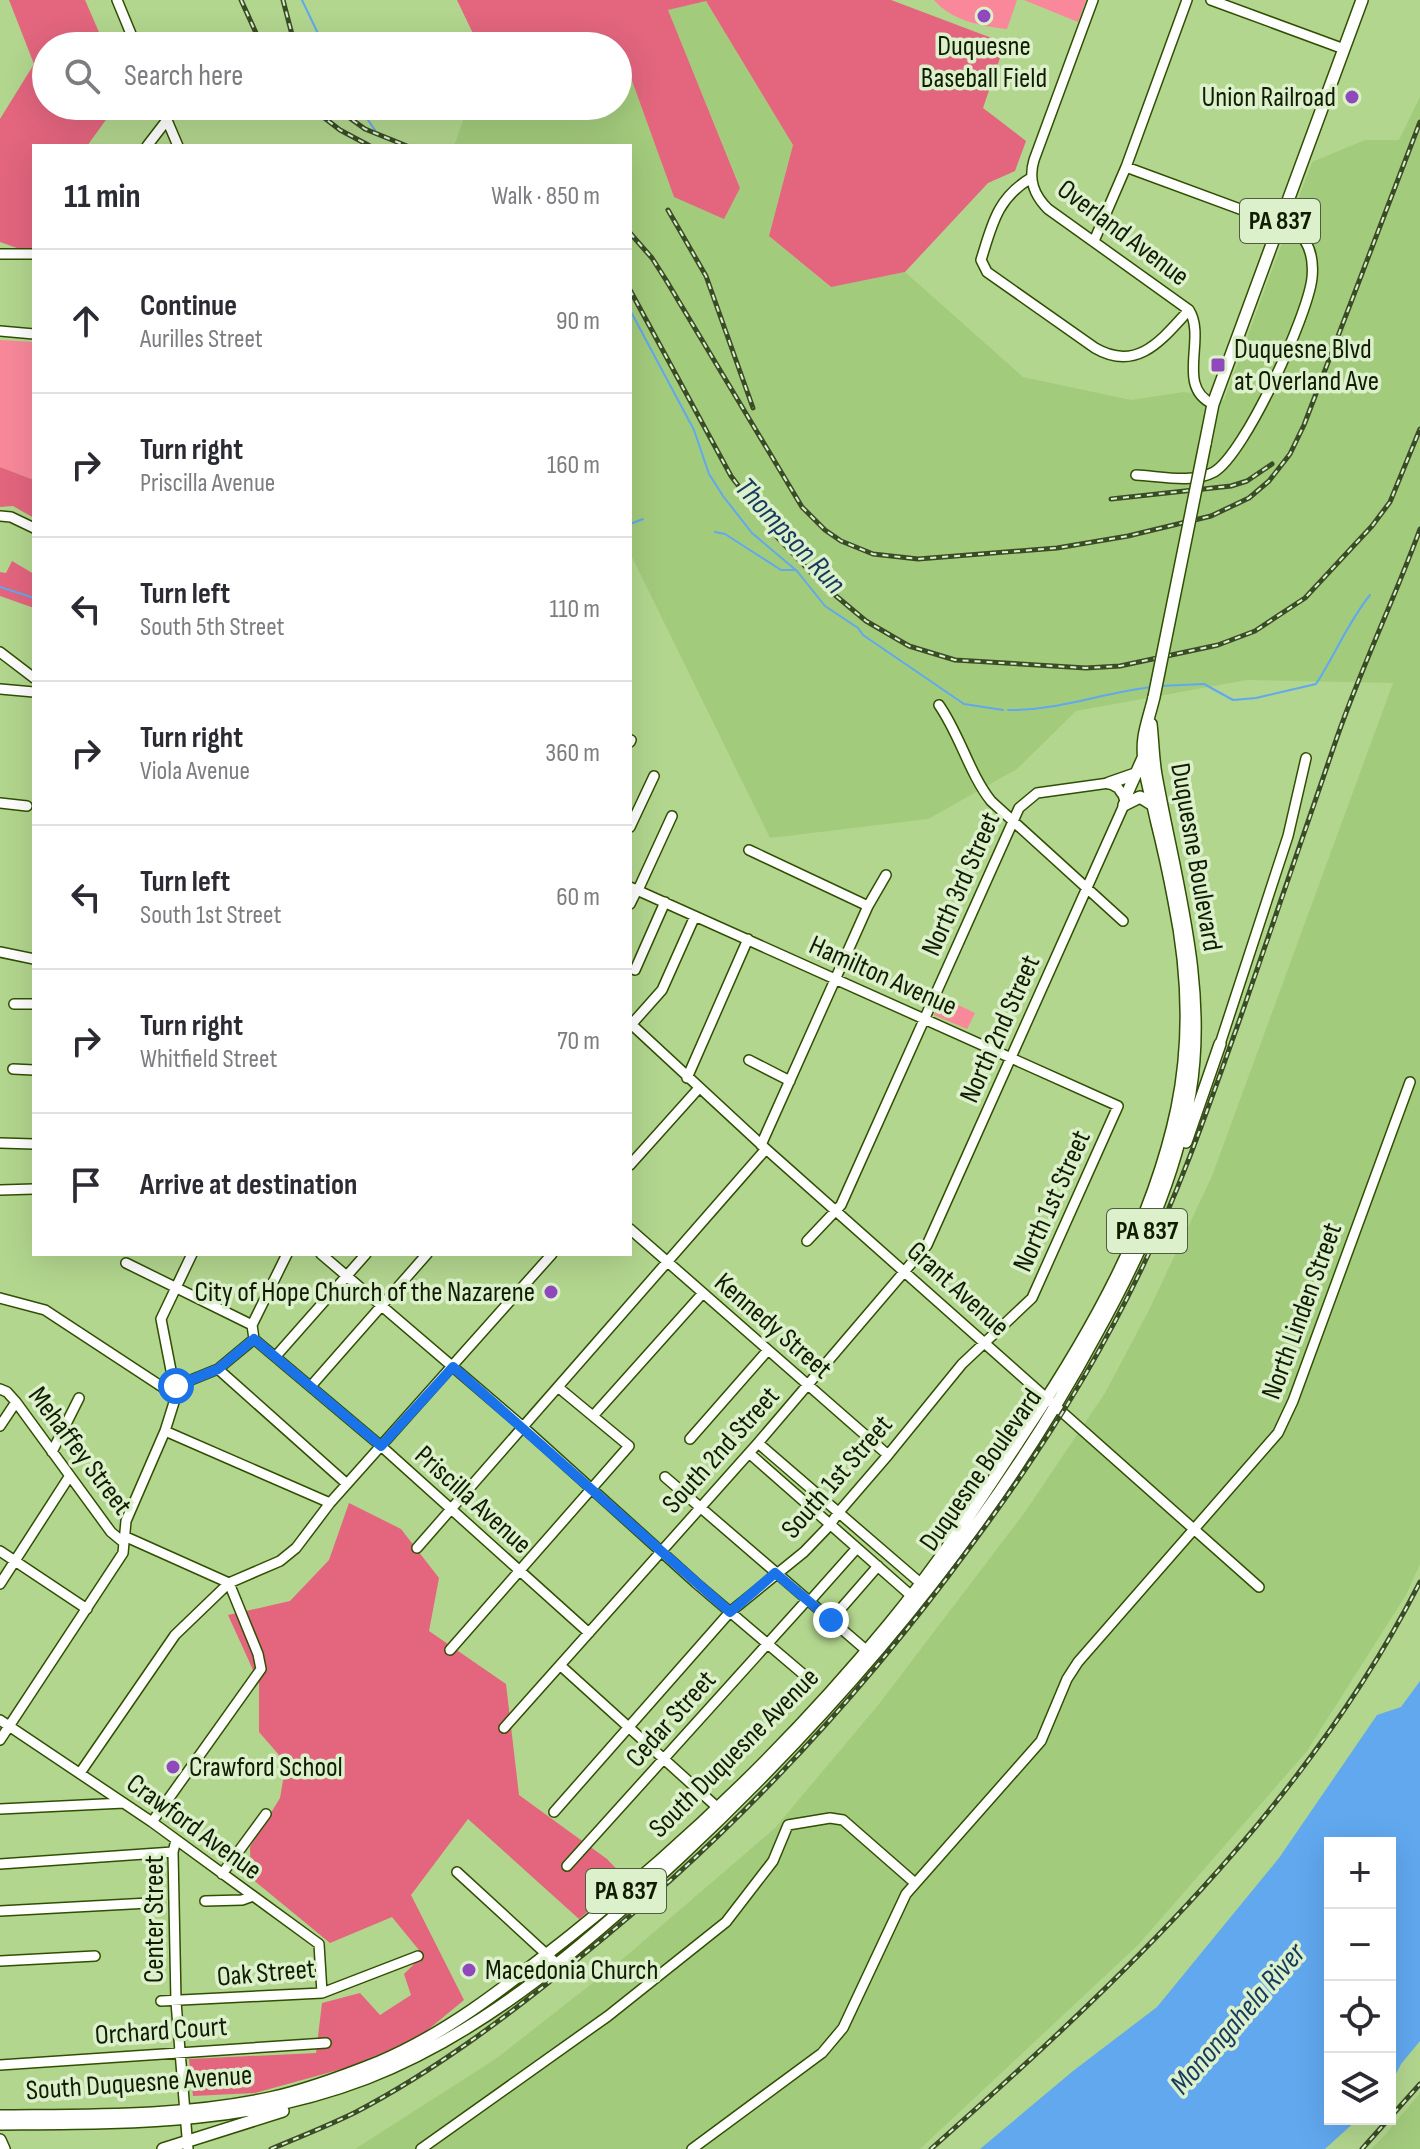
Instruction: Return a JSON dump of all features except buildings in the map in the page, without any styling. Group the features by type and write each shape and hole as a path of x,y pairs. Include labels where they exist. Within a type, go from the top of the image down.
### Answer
{"main road":[{"name":"Duquesne Boulevard","path":"1052,1402 1134,1235 1174,1124 1190,1042 1181,939 1153,805 1144,737 1213,404 1362,0"},
{"name":"Duquesne Boulevard","path":"924,1586 1003,1487 1117,1297 1166,1189 1184,1126 1191,1084 1191,952 1156,779 1150,715"},
{"path":"1124,801 1144,754"},
{"path":"1109,783 1136,774"},
{"path":"1124,801 1140,797 1153,805"},
{"path":"1190,1042 1208,1048 1220,1044"},
{"path":"1151,1194 1158,1195 1166,1189 1185,1147 1220,1044"},
{"name":"South Duquesne Avenue","path":"0,2124 185,2115 287,2104 372,2076 420,2054 485,2015 718,1808 775,1752 924,1586"},
{"name":"PA 837","path":"552,1958 641,1893 752,1788 870,1660 914,1598"},
{"name":"South Duquesne Avenue","path":"0,2116 185,2115 275,2097 380,2062 450,2025 552,1958"},
{"name":"PA 837","path":"163,2149 187,2145 313,2102 372,2076"}],"street":[{"path":"117,0 130,32"},
{"name":"Overland Avenue","path":"1093,0 1034,160 1033,189 1043,204 1189,310 1197,332 1193,365 1197,386 1201,395 1213,404"},
{"path":"1094,241 1126,167 1187,0"},
{"path":"1211,0 1344,49"},
{"path":"149,144 167,120 177,144"},
{"path":"1126,167 1294,229 1305,239 1311,254 1312,277 1287,353 1239,446 1222,466 1205,475 1187,478 1136,475"},
{"path":"1031,178 1011,192 996,213 981,260 987,272 1095,348 1115,356 1146,352 1189,310"},
{"path":"0,254 32,254"},
{"path":"0,331 32,334"},
{"path":"0,516 11,517 32,527"},
{"path":"0,652 32,676"},
{"path":"0,689 32,692"},
{"path":"939,705 958,737 980,786 999,811 1123,921"},
{"path":"1220,1044 1288,836 1306,758"},
{"path":"632,823 654,776"},
{"path":"1109,783 1118,788 1124,801"},
{"name":"North 3rd Street","path":"807,1241 841,1205 1019,808 1037,793 1109,783"},
{"name":"North 2nd Street","path":"906,1273 927,1245 1124,801"},
{"path":"0,803 27,806"},
{"path":"635,889 672,816"},
{"path":"749,850 868,906"},
{"path":"417,1548 522,1426 559,1388 764,1147 868,906 886,875"},
{"name":"Hamilton Avenue","path":"635,889 1118,1106"},
{"path":"635,970 665,902"},
{"path":"632,1023 661,992 695,916"},
{"path":"687,1078 748,939"},
{"path":"0,952 32,959"},
{"path":"14,1004 32,1004"},
{"name":"Grant Avenue","path":"632,1025 687,1078 1259,1587"},
{"path":"749,1060 790,1081"},
{"path":"13,1069 32,1070"},
{"name":"North Linden Street","path":"692,2149 834,2042 899,1906 915,1883 1034,1750 1078,1662 1257,1461 1280,1430 1410,1082"},
{"path":"632,1163 699,1088"},
{"name":"North 1st Street","path":"986,1344 1032,1298 1118,1106"},
{"path":"0,1143 32,1144"},
{"path":"0,1190 32,1189"},
{"name":"Kennedy Street","path":"632,1231 888,1455"},
{"path":"0,1740 5,1722 87,1609 123,1553 126,1521 165,1431 176,1391 161,1319 191,1256"},
{"path":"176,1391 218,1369 254,1339 252,1325 286,1256"},
{"path":"324,1256 803,1674"},
{"path":"276,1356 364,1256"},
{"path":"311,1386 425,1256"},
{"path":"80,1773 175,1635 229,1583 280,1561 296,1548 330,1503 550,1256"},
{"path":"126,1263 252,1325"},
{"name":"South 2nd Street","path":"504,1728 906,1273"},
{"path":"593,1416 703,1293"},
{"path":"0,1298 45,1310 176,1391"},
{"name":"Priscilla Avenue","path":"254,1339 381,1446 589,1633"},
{"name":"South 1st Street","path":"554,1812 730,1612 804,1552 830,1525 962,1364 986,1344"},
{"path":"690,1439 768,1350"},
{"path":"218,1369 347,1484"},
{"path":"450,1650 629,1446 559,1388"},
{"name":"Mehaffey Street","path":"0,1389 16,1402 111,1532 124,1539"},
{"path":"52,1452 79,1398"},
{"path":"0,1426 16,1402"},
{"path":"165,1431 330,1503"},
{"path":"758,1443 924,1586"},
{"path":"749,1453 914,1598"},
{"path":"0,1584 69,1477"},
{"path":"665,1477 866,1650"},
{"path":"124,1539 229,1583 258,1654 261,1669 152,1822"},
{"name":"Cedar Street","path":"567,1866 857,1548"},
{"path":"0,1551 87,1609"},
{"path":"831,1620 878,1566"},
{"path":"561,1666 718,1808"},
{"name":"Crawford Avenue","path":"5,1722 152,1822 319,1944 322,1993"},
{"path":"0,1809 124,1803"},
{"path":"222,1874 266,1814"},
{"path":"421,2149 608,2016 726,1922 761,1881 788,1825 830,1818 843,1820 915,1883"},
{"name":"Center Street","path":"176,1840 173,1852 176,2002 187,2145"},
{"path":"0,1864 173,1852"},
{"path":"457,1872 552,1958"},
{"path":"205,1901 242,1900 253,1896"},
{"path":"0,1911 149,1903"},
{"path":"0,1961 95,1956"},
{"name":"Oak Street","path":"161,2001 322,1993 418,1956"},
{"name":"Orchard Court","path":"0,2065 326,2043"}],"shaded area":[{"path":"9,0 85,0 99,32 32,32 32,59"},
{"path":"457,0 891,0 1005,43 983,108 1026,141 1015,171 988,183 905,272 831,287 769,236 793,145 706,1 668,10 740,188 724,219 674,197 632,81 632,32 472,32"},
{"name":"Duquesne Baseball Field","path":"934,0 1017,0 1007,29 958,18"},
{"path":"1024,0 1086,0 1078,22"},
{"path":"706,1 793,145 769,236 830,287 905,272 1023,377 1131,400 1184,392 1224,400 1312,162 1365,140 1399,140 1420,97 1420,1564 1406,1595 1307,1751 1138,1945 920,2149 355,2149 497,2058 618,1963 775,1828 879,1704 1025,1512 1105,1393 1149,1310 1212,1176 1393,683 1247,680 1076,711 1017,769 928,819 770,838 632,557 632,144 455,144 463,120 632,120 632,81 674,197 740,187 668,10"},
{"path":"32,67 32,120 106,120 88,144 32,144 32,253 0,242 0,119"},
{"path":"0,340 32,342 32,479 0,467"},
{"path":"0,467 32,479 32,517 13,506 0,507"},
{"path":"12,561 32,573 32,607 0,596 0,572 6,573"},
{"path":"941,997 975,1013 967,1029 934,1015"},
{"path":"349,1503 401,1529 439,1578 429,1631 506,1684 519,1795 607,1859 626,1879 579,1919 468,1819 411,1895 464,2000 418,2038 349,2067 255,2093 193,2096 189,2059 316,2053 322,2003 360,1993 380,2015 411,1995 404,1974 423,1955 392,1917 330,1943 251,1878 250,1847 280,1798 286,1763 259,1732 259,1683 228,1615 290,1601 329,1560"},
{"path":"1420,2093 1420,2149 1371,2149"}],"water":[{"name":"Monongahela River","path":"1420,1681 1420,2041 1396,2074 1396,1837 1324,1837 1324,2125 1351,2125 1325,2149 980,2149 1073,2071 1157,2007 1279,1858 1377,1715 1401,1707"}],"waterway":[{"name":"Thompson Run","path":"302,0 317,32"},
{"name":"Thompson Run","path":"368,120 375,130"},
{"name":"Thompson Run","path":"632,314 694,430 709,474 752,533 797,571 825,606 858,628 863,635 964,704 1003,710"},
{"path":"632,523 643,519"},
{"path":"715,532 725,534 781,570 795,570"},
{"path":"0,587 32,597"},
{"name":"Thompson Run","path":"1159,686 1204,684 1233,700 1316,684 1370,595"},
{"name":"Thompson Run","path":"1008,710 1045,708 1153,687"}],"railway":[{"path":"241,0 256,32"},
{"path":"283,0 291,32"},
{"path":"327,120 366,144"},
{"path":"352,120 365,129 402,144"},
{"path":"632,235 666,280 802,507 825,530 841,541 873,554 918,559 1057,548 1128,536 1211,516 1249,498 1269,481 1290,454 1304,425 1420,122"},
{"path":"668,210 706,276 753,408"},
{"path":"632,294 731,476 777,537 823,585 866,621 909,646 955,660 1086,668 1120,666 1218,645 1255,631 1305,598 1372,526 1390,502 1420,429"},
{"path":"1111,499 1231,486 1247,481 1272,464"},
{"path":"271,2149 356,2112 445,2058 530,1997 639,1908 743,1812 840,1709 930,1600 997,1511 1042,1445 1104,1343 1169,1208 1219,1078 1343,721 1420,529"},
{"path":"931,2149 1138,1956 1264,1817 1321,1743 1374,1664 1420,1582"},
{"path":"1362,2149 1420,2084"}],"place":[{"name":"Duquesne Baseball Field","path":"984,16"},
{"name":"Union Railroad","path":"1352,97"},
{"name":"Duquesne Blvd at Overland Ave","path":"1218,365"},
{"name":"City of Hope Church of the Nazarene","path":"551,1292"},
{"name":"Crawford School","path":"173,1767"},
{"name":"Macedonia Church","path":"469,1970"}],"route":[{"path":"176,1386 218,1369 254,1339 381,1446 453,1367 730,1612 775,1573 831,1620"}]}
